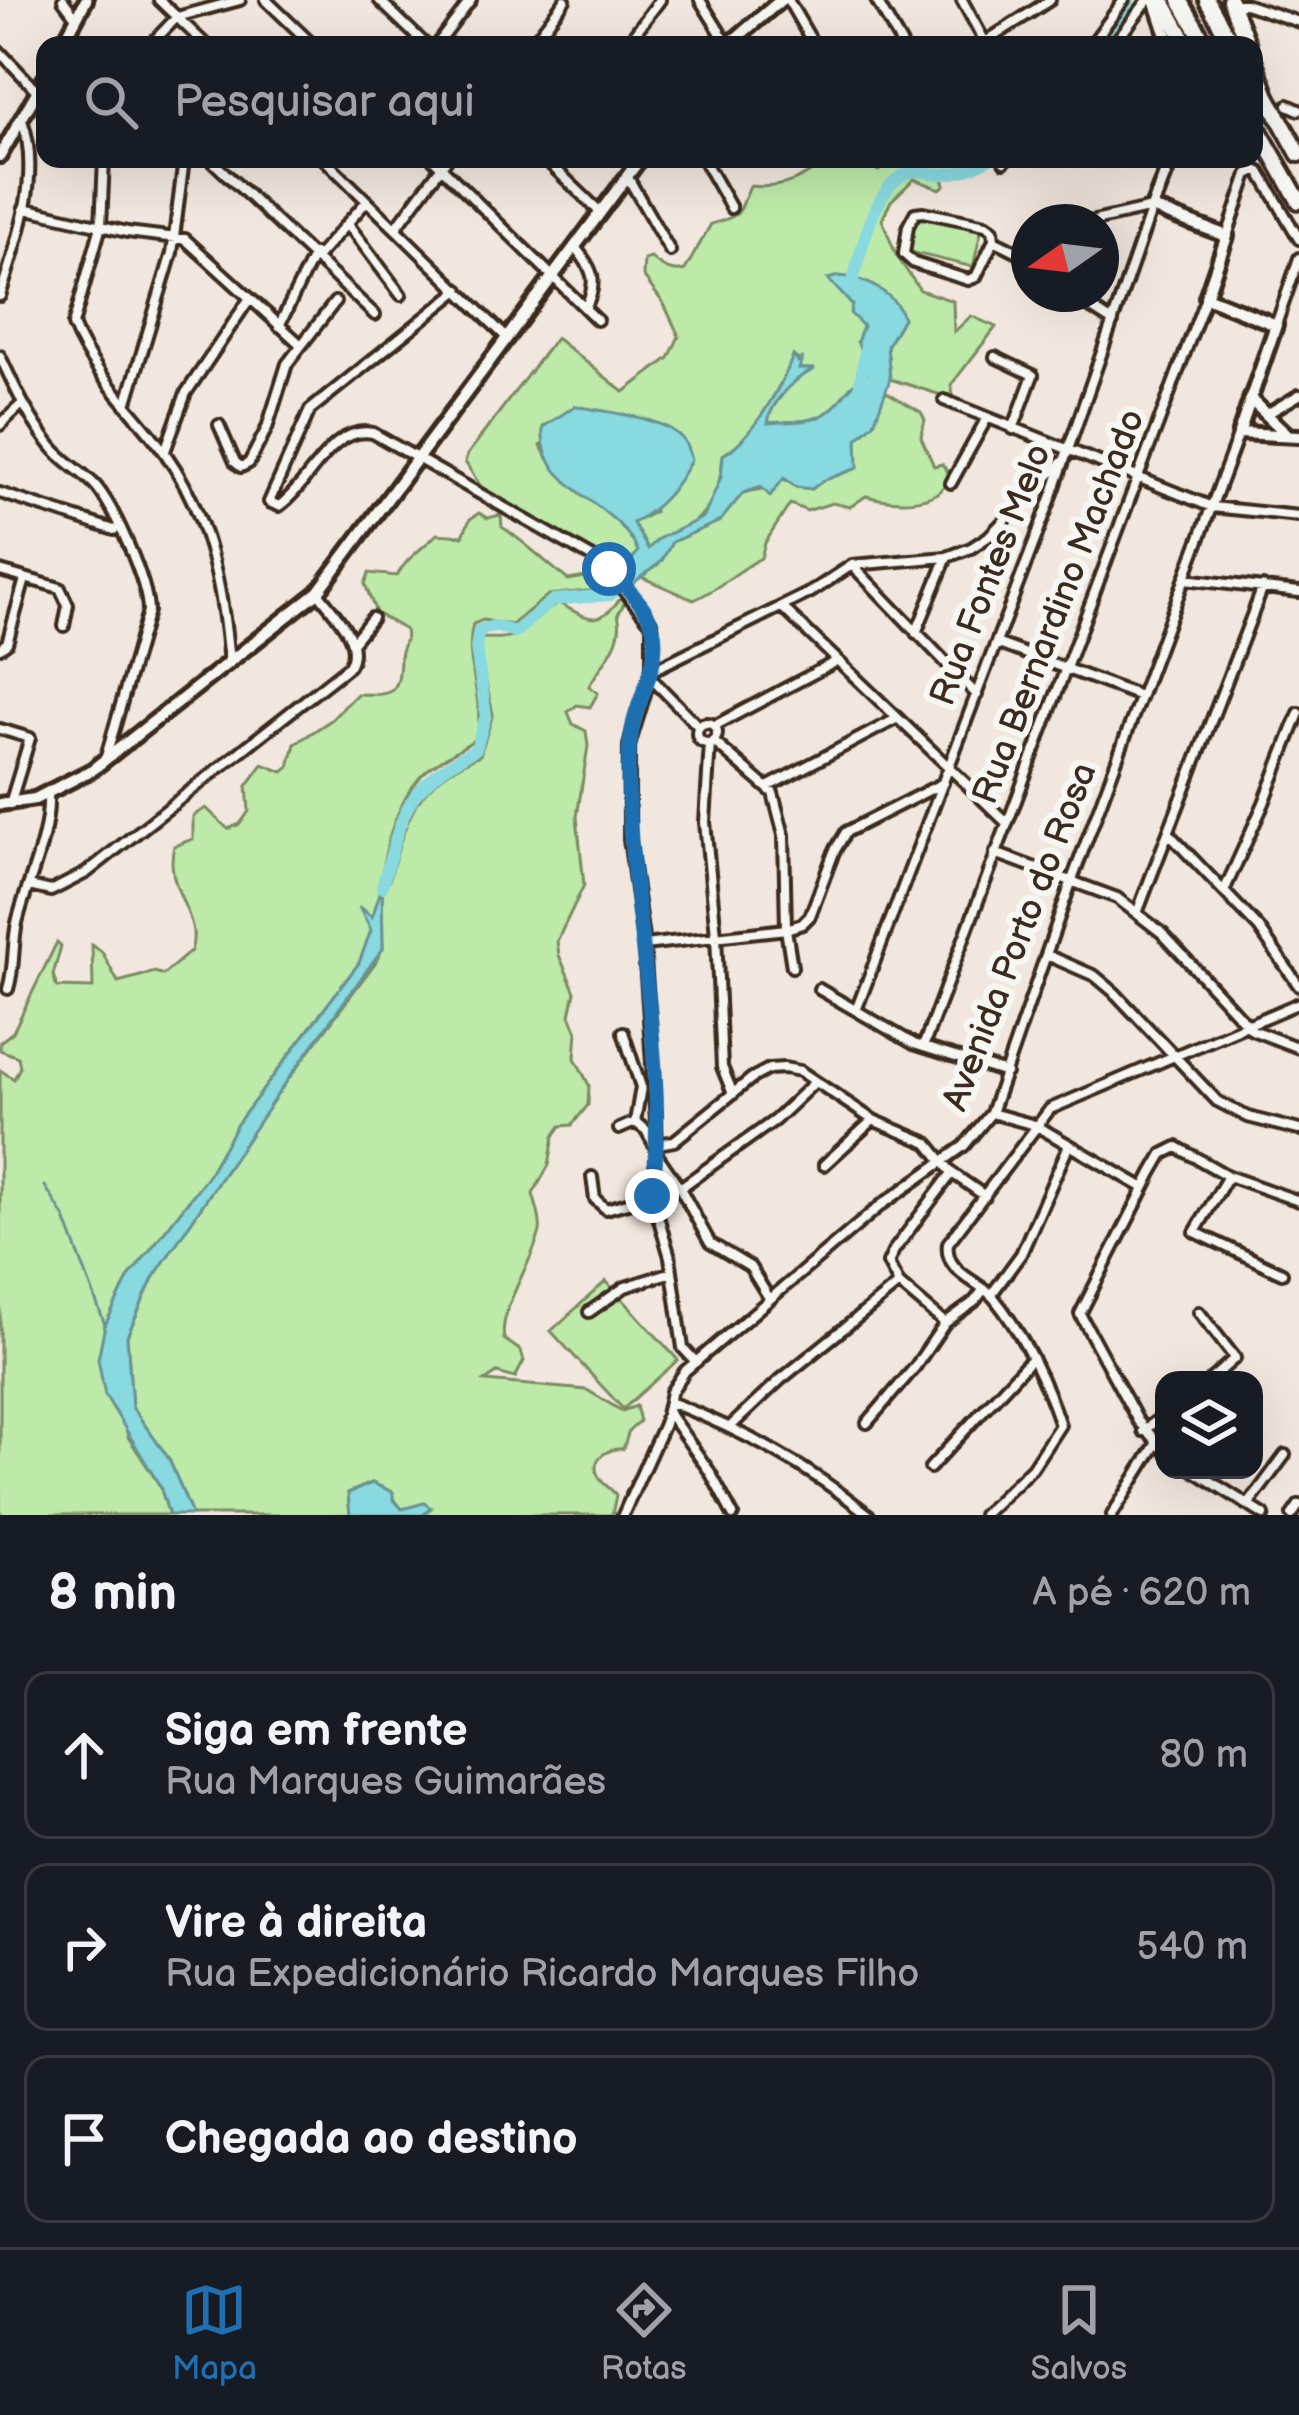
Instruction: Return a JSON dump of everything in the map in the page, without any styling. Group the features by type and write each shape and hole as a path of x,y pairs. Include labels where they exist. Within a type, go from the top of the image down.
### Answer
{"highway":[{"path":"1155,0 1181,36"},
{"path":"1180,0 1201,36"},
{"path":"1208,0 1227,36"},
{"path":"1231,2 1244,36"},
{"path":"1263,86 1299,154"},
{"path":"1263,101 1299,164"},
{"path":"1263,138 1299,201"},
{"path":"1263,145 1274,157"}],"street":[{"path":"63,0 75,16"},
{"path":"66,36 86,0"},
{"path":"159,0 197,36"},
{"path":"159,36 177,17 240,0"},
{"path":"266,0 304,36"},
{"path":"379,0 417,36"},
{"path":"444,36 471,0"},
{"path":"538,36 565,0"},
{"path":"633,36 660,0"},
{"path":"700,0 722,36"},
{"path":"739,36 784,0 808,36"},
{"path":"876,0 897,36"},
{"path":"962,0 982,36"},
{"path":"996,36 1049,0"},
{"path":"1098,36 1124,0"},
{"path":"1121,36 1155,0 1166,36"},
{"path":"1231,2 1299,22"},
{"path":"0,52 36,90"},
{"path":"0,156 36,96"},
{"path":"1288,105 1299,110"},
{"path":"0,296 24,208 29,149 22,120"},
{"path":"104,168 101,226 73,325 93,367 164,452 188,495 219,575 229,665"},
{"path":"126,405 174,236 183,168"},
{"path":"221,168 375,315"},
{"path":"333,168 508,339"},
{"path":"396,229 440,168"},
{"path":"449,168 597,320"},
{"path":"554,168 600,212"},
{"path":"5,804 48,794 105,761 318,592 633,168"},
{"path":"708,168 731,208"},
{"name":"Rua Fontes Melo","path":"856,1008 1066,456 1168,168"},
{"name":"Rua Bernardino Machado","path":"922,1047 1252,168"},
{"path":"1257,168 1299,239"},
{"path":"627,176 670,251"},
{"path":"279,326 315,256 367,201"},
{"path":"24,208 192,243 248,301 300,344"},
{"path":"1119,215 1152,208 1227,236"},
{"path":"917,212 986,225 993,230 994,240 976,278 968,280 914,263 904,254 909,222 917,212"},
{"path":"347,223 401,295"},
{"path":"994,240 1011,246"},
{"path":"574,247 594,276 594,290 585,308"},
{"name":"Avenida Porto do Rosa","path":"623,1515 678,1380 880,1206 944,1162 974,1136 991,1113 1299,258"},
{"path":"460,290 310,410 269,502 275,508 284,504 342,438 357,431 373,433 609,569 652,624 651,674 629,746 629,839 644,945 657,1150 652,1196 672,1272 680,1338 696,1362"},
{"path":"1206,298 1276,325"},
{"path":"164,452 186,393 248,301"},
{"path":"219,425 235,462 241,467 249,463 267,428 277,386 300,344 335,302"},
{"path":"1098,312 1114,322"},
{"path":"0,356 22,403 53,449 104,498 145,585 148,610 105,761"},
{"path":"995,357 1033,376 1013,429"},
{"path":"1267,414 1299,395"},
{"path":"1250,399 1293,435"},
{"path":"944,400 1066,456 1212,507 1299,516"},
{"path":"0,425 22,403"},
{"path":"951,483 987,418"},
{"path":"1239,433 1293,435"},
{"path":"651,674 852,565 946,557 988,537 1066,456"},
{"path":"0,494 114,530"},
{"path":"916,633 946,557"},
{"path":"852,565 977,695"},
{"path":"0,571 64,592 68,605 64,626"},
{"path":"0,648 7,643 25,578"},
{"path":"1185,579 1299,592"},
{"path":"1137,913 1263,587"},
{"path":"29,886 63,888 349,667 354,659 353,643 318,592"},
{"path":"782,607 1006,822"},
{"path":"353,643 372,618"},
{"path":"996,643 1140,696"},
{"path":"699,727 714,726 837,661"},
{"path":"651,674 699,727 700,741 711,742 769,787 784,835 786,929 792,968"},
{"path":"1224,891 1299,713"},
{"path":"769,787 896,719"},
{"path":"714,726 717,734 711,742 705,822 722,1066 733,1094"},
{"path":"0,729 30,738 5,804"},
{"path":"644,945 802,924 811,916 846,832 944,782"},
{"path":"8,989 17,923 46,821 48,794"},
{"path":"1170,835 1259,928 1299,986"},
{"path":"995,853 1117,898 1247,1025 1299,1048"},
{"path":"1047,955 1095,976 1217,1101 1248,1117 1299,1130"},
{"path":"819,989 922,1047 1006,1073"},
{"path":"983,1515 1032,1468 1060,1430 1030,1360 988,1292 954,1266 947,1250 954,1234 1035,1125 1064,1100 1299,1003"},
{"path":"623,1032 642,1093 635,1122"},
{"path":"657,1150 752,1078 777,1067 800,1071 873,1120 928,1143 952,1173 985,1196"},
{"path":"680,1187 776,1120 815,1082"},
{"path":"991,1113 1035,1125 1144,1188"},
{"path":"824,1165 873,1120"},
{"path":"635,1122 646,1130 710,1243 750,1267 769,1298"},
{"path":"619,1129 635,1122"},
{"path":"867,1424 945,1323 988,1292 1021,1254 1069,1145"},
{"path":"1155,1442 1143,1431 1080,1313 1144,1188 1168,1150 1177,1147 1228,1175 1299,1202"},
{"path":"945,1323 899,1284 890,1270 890,1256 952,1173"},
{"path":"1228,1175 1196,1232 1282,1273"},
{"path":"592,1177 595,1199 606,1209 652,1196"},
{"path":"590,1312 625,1287 672,1272"},
{"path":"730,1426 779,1380 899,1284"},
{"path":"1199,1312 1235,1358 1220,1371"},
{"path":"930,1468 1030,1360"},
{"path":"669,1407 730,1426 812,1472 869,1515"},
{"path":"669,1407 733,1515"},
{"path":"1143,1431 1155,1422"},
{"path":"1112,1515 1155,1454"},
{"path":"1248,1505 1285,1454"},
{"path":"1207,1479 1264,1515"},
{"path":"1292,1515 1299,1505"}],"green space":[{"path":"817,168 961,168 923,170 943,178 945,185 940,189 914,179 891,201 882,219 896,255 920,290 953,301 954,332 971,316 996,327 951,385 954,399 890,379 887,346 903,318 888,299 863,281 829,279 843,291 863,326 858,342 867,375 823,415 767,423 784,393 810,369 799,369 802,362 794,357 755,424 723,455 710,505 680,531 648,549 633,523 654,512 646,422 575,406 541,446 562,476 629,535 638,551 622,575 601,556 483,490 465,462 467,455 556,338 624,392 669,358 679,336 664,304 643,276 644,260 651,258 671,270 685,270 711,224 739,211 750,186 773,186"},
{"path":"917,207 983,223 973,267 906,251"},
{"path":"885,391 921,412 925,420 921,437 934,466 942,464 948,472 939,492 902,501 866,496 850,507 832,503 807,511 790,504 761,558 694,600 641,577 661,562 672,542 720,521 743,493 776,486 783,478 796,487 812,489 857,468 857,439 874,422"},
{"path":"479,513 487,518 501,515 502,527 568,580 592,576 597,590 548,595 512,625 483,620 473,624 477,738 433,765 412,787 392,828 382,885 389,881 416,804 440,778 480,755 493,714 479,652 482,638 517,634 558,603 599,617 622,596 625,602 618,614 616,643 589,686 598,693 590,707 577,705 568,712 573,724 586,731 588,746 577,817 584,885 557,941 575,992 570,1015 577,1032 575,1058 589,1085 588,1105 572,1125 561,1126 554,1136 549,1165 533,1194 540,1231 504,1327 504,1339 521,1351 524,1361 515,1378 497,1373 485,1381 587,1390 622,1411 636,1406 640,1421 629,1431 623,1449 605,1453 597,1462 597,1473 616,1495 612,1515 423,1515 430,1508 402,1509 392,1492 372,1483 348,1493 350,1515 192,1515 169,1459 132,1407 127,1336 153,1278 281,1089 375,963 383,948 382,891 372,918 363,910 372,930 359,963 237,1124 207,1177 129,1277 105,1326 128,1437 160,1486 169,1515 0,1515 0,1070 14,1079 20,1067 18,1057 0,1050 0,1042 13,1032 57,942 61,946 53,975 57,987 93,988 92,945 102,952 118,982 155,972 163,975 191,951 192,925 172,862 174,846 193,839 193,816 206,808 228,829 240,824 249,811 247,786 263,764 283,772 295,744 331,720 357,694 391,691 398,680 405,630 376,613 365,584 369,573 397,576 437,534 463,536 470,519"},
{"path":"606,1281 678,1360 623,1409 551,1331"}],"water":[{"path":"838,276 877,288 903,318 887,346 890,379 874,423 857,439 858,468 812,489 796,487 784,478 770,496 761,487 743,493 720,521 672,542 661,562 632,584 622,575 638,551 613,518 552,465 544,448 543,427 575,406 650,421 684,441 691,460 685,470 660,503 633,523 648,549 658,539 704,517 721,477 723,455 764,411 793,356 798,362 803,357 799,369 815,369 785,391 768,423 823,415 866,375 867,363 857,342 863,326 850,313 852,305 828,279"},
{"path":"382,887 383,948 153,1278 127,1336 132,1407 169,1459 192,1515 169,1515 160,1486 105,1395 98,1359 105,1325 129,1277 207,1177 237,1124 359,963 371,930 359,907 372,917"},
{"path":"372,1483 393,1492 402,1509 424,1503 431,1508 423,1515 350,1515 348,1493"}],"waterway":[{"path":"1111,36 1129,0"},
{"path":"854,291 865,236 889,187 914,171 939,174 969,168"},
{"path":"859,390 866,345"},
{"path":"382,887 410,804 433,777 476,749 486,715 476,648 479,630 494,626 515,632 553,600 610,595 635,572"},
{"path":"45,1186 65,1218 105,1325"}],"route":[{"path":"609,569 649,618 654,633 652,671 635,716 628,776 629,839 644,945 657,1144 652,1196"}]}
